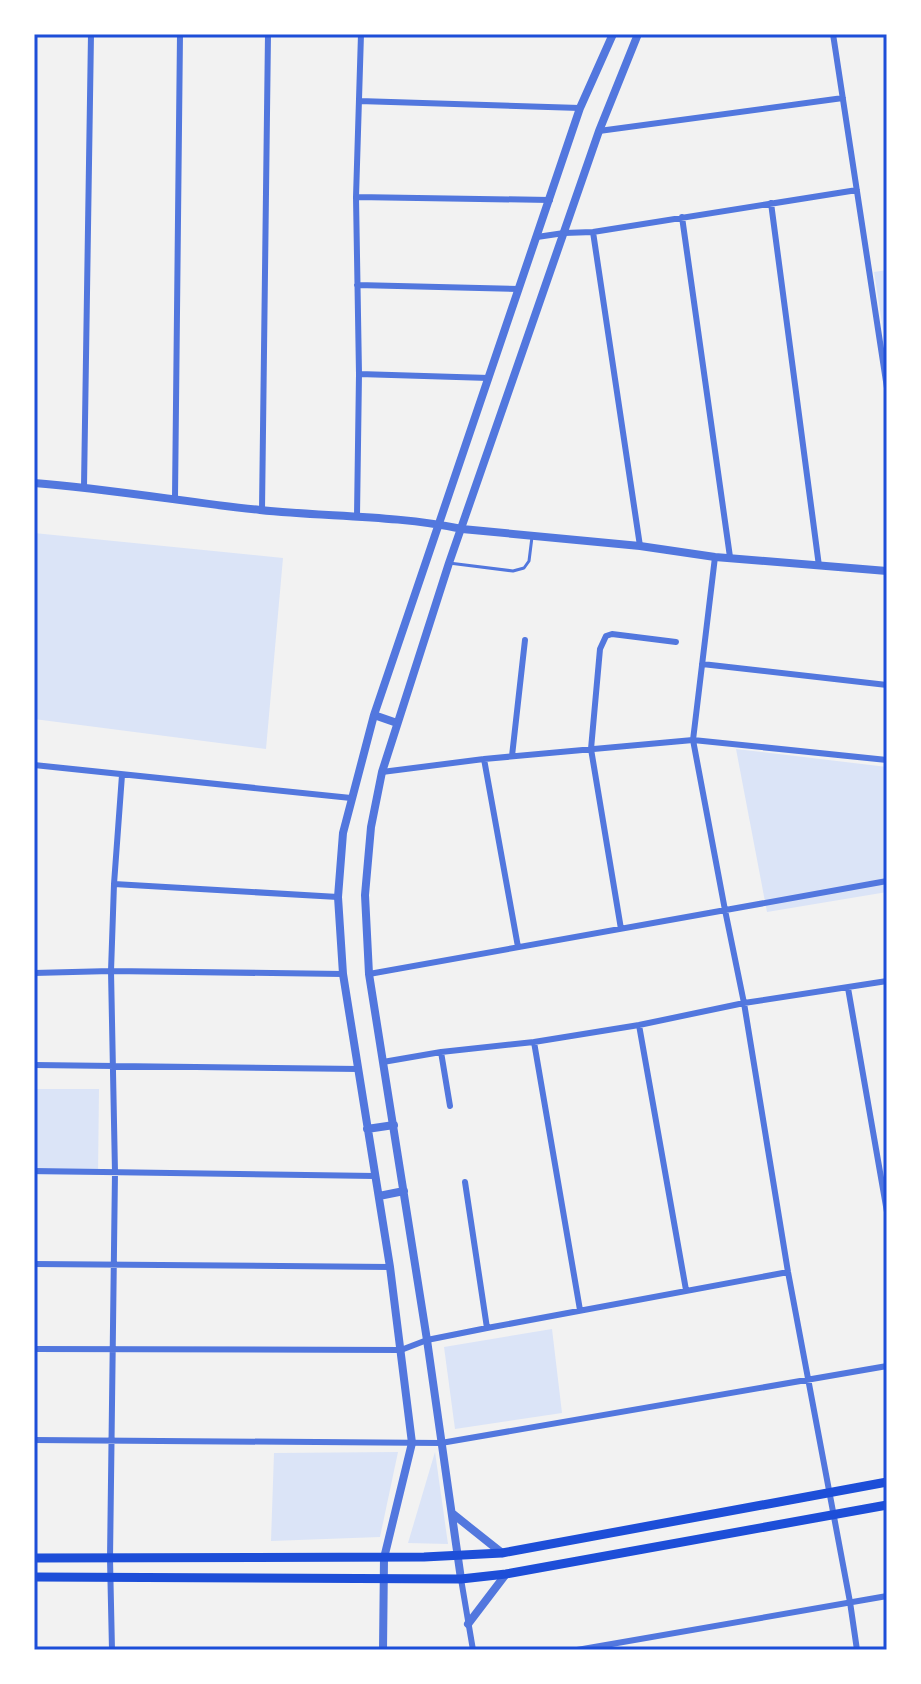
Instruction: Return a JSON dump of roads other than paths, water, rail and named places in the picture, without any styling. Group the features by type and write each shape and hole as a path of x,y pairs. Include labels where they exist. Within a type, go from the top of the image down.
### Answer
{"main road":[{"path":"34,1558 384,1558 502,1553 887,1482"},
{"path":"34,1577 461,1579 506,1574 887,1505"}],"street":[{"path":"84,487 91,34"},
{"path":"175,498 180,34"},
{"path":"262,510 268,34"},
{"path":"357,516 359,374 356,197 361,34"},
{"path":"383,1650 384,1558 412,1443 390,1267 343,974 338,897 343,833 374,715 438,524 580,108 613,34"},
{"path":"473,1650 369,974 365,895 371,827 382,772 449,563 599,131 638,34"},
{"path":"833,34 887,388"},
{"path":"599,131 843,98"},
{"path":"359,101 580,108"},
{"path":"537,237 593,232 857,190"},
{"path":"356,197 550,200"},
{"path":"771,203 819,566"},
{"path":"682,217 730,557"},
{"path":"593,232 640,546"},
{"path":"357,285 519,289"},
{"path":"359,374 489,378"},
{"path":"34,483 262,510 438,524 715,557 887,571"},
{"path":"715,557 693,740 744,1003 788,1272 857,1650"},
{"path":"621,929 591,749 600,649 606,636 619,634 676,642"},
{"path":"512,756 525,640"},
{"path":"702,664 887,685"},
{"path":"374,715 397,723"},
{"path":"382,772 512,756 693,740 887,760"},
{"path":"484,759 518,947"},
{"path":"34,765 351,798"},
{"path":"112,1650 110,1559 115,1172 111,971 122,775"},
{"path":"369,974 887,881"},
{"path":"114,884 338,897"},
{"path":"34,973 343,974"},
{"path":"383,1062 534,1042 639,1025 744,1003 887,981"},
{"path":"848,988 887,1212"},
{"path":"639,1025 686,1290"},
{"path":"534,1042 580,1310"},
{"path":"441,1052 450,1106"},
{"path":"34,1065 359,1069"},
{"path":"367,1129 394,1125"},
{"path":"34,1171 375,1176"},
{"path":"465,1182 487,1328"},
{"path":"379,1196 404,1191"},
{"path":"34,1264 390,1267"},
{"path":"34,1349 401,1350 427,1340 788,1272"},
{"path":"34,1440 441,1443 887,1366"},
{"path":"453,1514 502,1553"},
{"path":"468,1624 506,1574"},
{"path":"577,1650 887,1596"}],"lane":[{"path":"449,563 513,571 524,568 529,561 533,536"}]}
